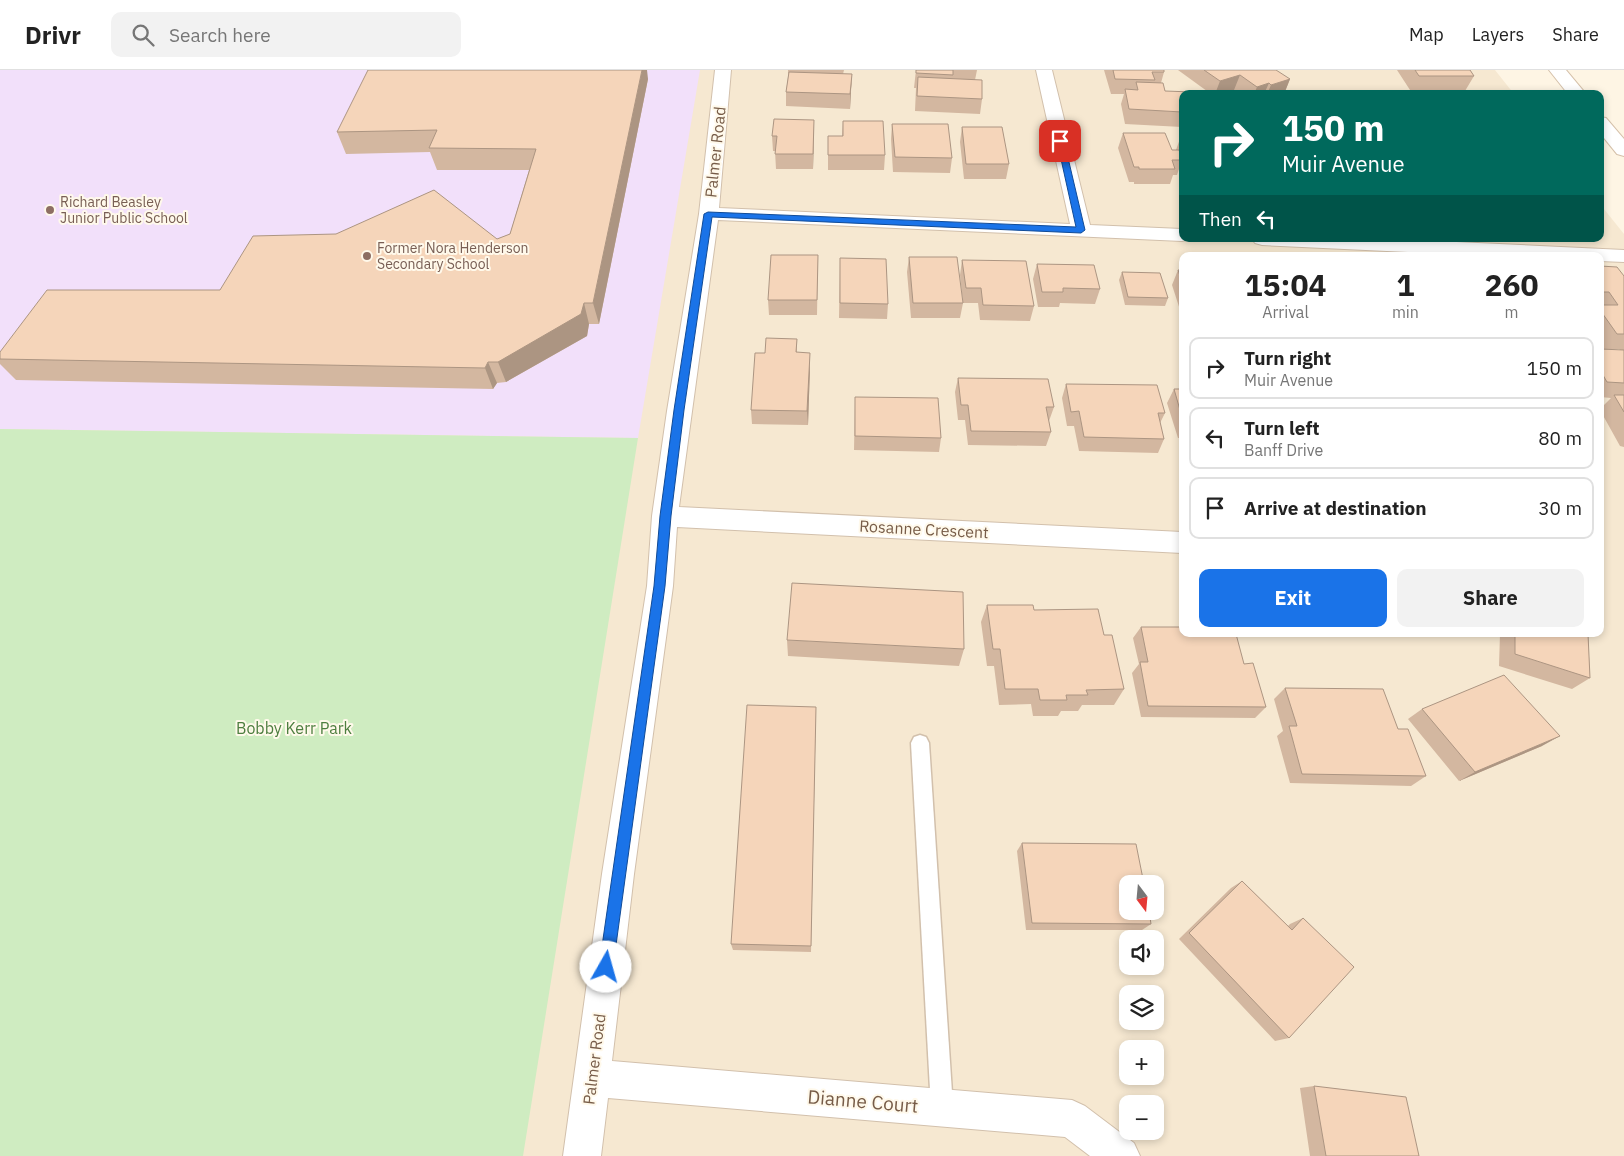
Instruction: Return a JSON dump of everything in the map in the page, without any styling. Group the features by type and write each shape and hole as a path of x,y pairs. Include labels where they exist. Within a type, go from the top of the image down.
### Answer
{"street":[{"name":"Palmer Road","path":"582,1156 660,586 665,516 708,214 723,70"},
{"path":"1044,70 1081,230"},
{"path":"1557,70 1574,90"},
{"path":"1604,127 1624,150"},
{"path":"708,214 1179,235"},
{"path":"1326,242 1539,252"},
{"path":"1604,255 1624,256"},
{"name":"Rosanne Crescent","path":"665,516 1179,543"},
{"name":"Dianne Court","path":"592,1078 1072,1119 1121,1156"}],"lane":[{"path":"920,743 942,1108"}],"shaded area":[{"path":"0,70 1495,70 1511,90 1179,90 1179,242 1604,242 1604,209 1624,234 1624,1156 0,1156"},
{"name":"Former Nora Henderson Secondary School","path":"0,70 700,70 638,438 0,429"}],"green space":[{"name":"Bobby Kerr Park","path":"0,429 638,438 523,1156 0,1156"}],"building":[{"path":"368,70 642,70 593,303 584,303 581,314 498,362 488,362 485,368 0,359 0,352 47,290 220,290 253,236 336,234 434,190 497,239 510,234 536,149 429,148 437,130 337,132"},
{"path":"916,70 953,70 953,75 916,73"},
{"path":"1113,70 1164,70 1164,72 1152,72 1155,80 1115,79"},
{"path":"1204,70 1276,70 1290,79 1257,87 1240,75 1220,81"},
{"path":"1415,70 1470,70 1474,76 1419,76"},
{"path":"789,72 852,74 850,94 786,92"},
{"path":"918,77 982,80 982,99 917,96"},
{"path":"1136,82 1163,83 1165,91 1179,92 1179,112 1129,109 1125,89 1138,90"},
{"path":"774,119 814,120 813,154 775,154 777,136 772,136"},
{"path":"843,121 883,121 885,155 828,155 828,136 843,136"},
{"path":"892,124 948,124 952,158 895,157"},
{"path":"962,127 1002,127 1009,164 966,164"},
{"path":"1123,133 1165,133 1172,150 1179,150 1179,160 1172,160 1175,169 1139,169 1139,167 1134,167"},
{"path":"771,255 818,255 817,300 768,300"},
{"path":"909,257 957,257 963,303 913,303"},
{"path":"840,258 886,259 888,304 840,303"},
{"path":"962,260 1026,261 1034,306 983,305 981,288 966,288"},
{"path":"1037,264 1094,265 1100,289 1063,288 1063,292 1042,292"},
{"path":"1604,266 1617,267 1624,276 1624,334 1617,334 1604,316 1604,305 1618,305 1609,292 1604,292"},
{"path":"1122,272 1160,273 1168,298 1128,297"},
{"path":"766,338 797,339 796,352 810,353 807,411 751,410 755,353 765,353"},
{"path":"1604,349 1624,350 1624,383 1607,382 1604,377"},
{"path":"958,378 1048,379 1054,407 1046,407 1051,432 971,431 968,405 961,405"},
{"path":"1066,384 1157,385 1165,413 1158,413 1164,439 1084,437 1079,411 1071,412"},
{"path":"1174,389 1179,389 1179,406"},
{"path":"1614,395 1624,395 1624,412"},
{"path":"855,397 938,398 941,438 855,436"},
{"path":"792,583 963,592 964,649 787,640"},
{"path":"987,605 1033,605 1034,610 1098,609 1104,635 1112,635 1124,689 1086,690 1088,695 1066,695 1067,700 1040,700 1038,689 1005,689 1000,649 993,649"},
{"path":"1141,627 1179,627 1179,637 1237,637 1244,664 1253,663 1266,707 1148,706 1140,662 1148,662"},
{"path":"1515,637 1588,637 1590,678 1515,654"},
{"path":"1504,675 1560,736 1475,772 1422,709"},
{"path":"1285,688 1383,689 1398,729 1408,729 1426,776 1302,774 1289,726 1297,726"},
{"path":"747,705 816,707 811,946 731,944"},
{"path":"1022,843 1136,844 1142,875 1119,875 1119,920 1150,920 1151,924 1032,923"},
{"path":"1242,881 1292,930 1303,918 1354,967 1289,1038 1189,933"},
{"path":"1314,1086 1406,1097 1419,1156 1326,1156"}],"place":[{"name":"Richard Beasley Junior Public School","path":"50,210"},
{"name":"Former Nora Henderson Secondary School","path":"367,256"}],"route":[{"path":"606,967 660,586 665,516 679,410 708,214 1081,230 1060,141"}]}
